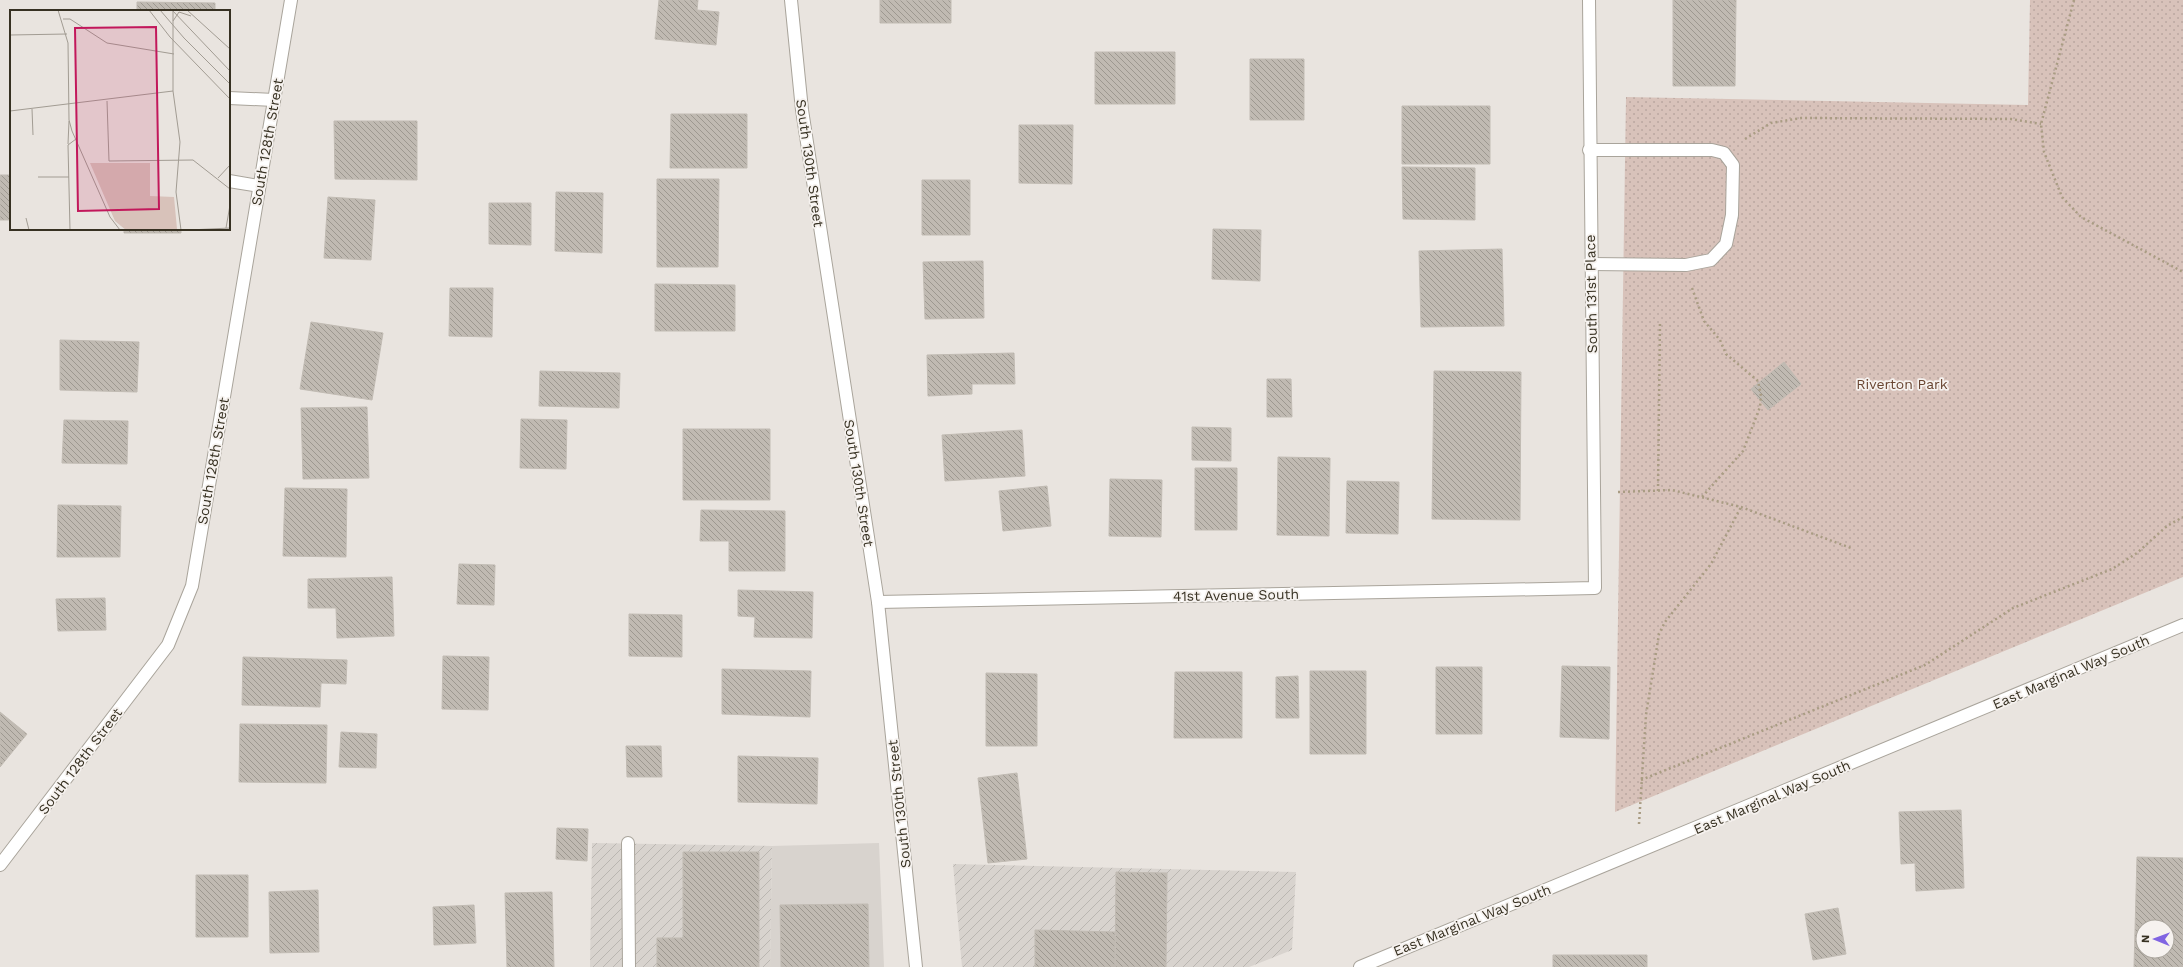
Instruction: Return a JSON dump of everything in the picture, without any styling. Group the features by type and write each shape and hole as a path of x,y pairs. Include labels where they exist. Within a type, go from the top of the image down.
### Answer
{"street":[{"name":"South 128th Street","path":"0,865 168,645 192,586 291,0"},
{"name":"South 130th Street","path":"791,0 802,110 878,602 916,967"},
{"name":"South 131st Place","path":"1589,0 1589,150 1595,588"},
{"path":"230,98 274,100"},
{"path":"1589,150 1712,150 1724,153 1733,165 1732,215 1726,244 1711,260 1686,265 1591,264"},
{"path":"230,181 259,186"},
{"name":"41st Avenue South","path":"878,602 1595,588"},
{"name":"East Marginal Way South","path":"1360,967 2183,625"},
{"path":"628,843 629,967"}],"path":[{"path":"2074,0 2041,124 2044,152 2062,197 2081,218 2183,272"},
{"path":"1724,153 1771,123 1801,118 2011,119 2041,124"},
{"path":"1686,265 1694,296 1704,321 1720,340 1726,354 1758,381 1761,396 1760,406 1744,450 1701,498"},
{"path":"1658,491 1660,321"},
{"path":"1594,493 1672,490 1741,507 1851,548"},
{"path":"1637,853 1646,716 1659,634 1665,622 1711,564 1741,507"},
{"path":"1641,780 1925,665 2013,608 2112,568 2137,553 2167,526 2183,517"}],"shaded area":[{"path":"592,843 772,846 770,967 590,967"},
{"path":"879,843 884,967 770,967 772,846"},
{"path":"953,864 1296,872 1292,950 1249,967 962,967"}],"green space":[{"name":"Riverton Park","path":"2030,0 2183,0 2183,577 1615,812 1626,97 2028,105"}],"building":[{"path":"659,0 698,0 697,10 719,12 716,45 655,39"},
{"path":"880,0 951,0 951,23 880,23"},
{"path":"1673,0 1736,0 1735,86 1673,86"},
{"path":"137,2 215,3 215,10 137,10"},
{"path":"1095,52 1175,52 1175,104 1095,104"},
{"path":"1250,59 1304,59 1304,120 1250,120"},
{"path":"1402,106 1490,106 1490,164 1402,164"},
{"path":"671,114 747,114 747,168 670,168"},
{"path":"334,121 417,121 417,180 335,179"},
{"path":"1019,125 1073,125 1072,184 1019,183"},
{"path":"1402,167 1475,168 1475,220 1403,219"},
{"path":"0,175 10,175 10,220 0,220"},
{"path":"657,179 719,179 718,267 657,267"},
{"path":"922,180 970,180 970,235 922,235"},
{"path":"556,192 603,193 602,253 555,251"},
{"path":"328,197 375,200 371,260 324,258"},
{"path":"489,203 531,203 531,245 489,244"},
{"path":"1213,229 1261,230 1260,281 1212,279"},
{"path":"124,230 181,230 181,233 124,233"},
{"path":"1502,249 1504,326 1421,327 1419,251"},
{"path":"983,261 984,318 925,319 923,262"},
{"path":"655,284 735,285 735,331 655,331"},
{"path":"450,288 493,288 492,337 449,336"},
{"path":"311,322 383,333 372,400 300,389"},
{"path":"60,340 139,342 137,392 60,390"},
{"path":"1014,353 1015,384 972,384 972,394 928,396 927,355"},
{"path":"1784,362 1801,384 1768,410 1751,389"},
{"path":"540,371 620,373 619,408 539,406"},
{"path":"1434,371 1521,372 1520,520 1432,519"},
{"path":"1267,379 1291,379 1292,417 1267,417"},
{"path":"367,407 369,478 303,479 301,408"},
{"path":"521,419 567,420 566,469 520,468"},
{"path":"64,420 128,421 127,464 62,463"},
{"path":"1192,427 1231,428 1231,461 1192,460"},
{"path":"683,429 770,429 770,500 683,500"},
{"path":"1022,430 1025,476 945,481 942,435"},
{"path":"1278,457 1330,458 1329,536 1277,535"},
{"path":"1195,468 1237,468 1237,530 1195,530"},
{"path":"1110,479 1162,480 1161,537 1109,536"},
{"path":"1347,481 1399,482 1398,534 1346,533"},
{"path":"1047,486 1051,526 1003,531 999,491"},
{"path":"285,488 347,489 346,557 283,556"},
{"path":"58,505 121,506 120,557 57,557"},
{"path":"701,510 785,511 785,571 729,571 729,541 700,541"},
{"path":"459,564 495,565 494,605 457,604"},
{"path":"392,577 394,636 337,638 336,608 308,608 308,579"},
{"path":"738,590 813,592 812,638 754,637 755,617 738,616"},
{"path":"105,598 106,630 58,631 56,599"},
{"path":"629,614 682,615 682,657 629,656"},
{"path":"443,656 489,657 488,710 442,709"},
{"path":"243,657 347,660 346,684 321,683 320,707 242,705"},
{"path":"1562,666 1610,667 1609,739 1560,737"},
{"path":"1436,667 1482,667 1482,734 1436,734"},
{"path":"722,669 811,671 810,717 722,714"},
{"path":"1310,671 1366,671 1366,754 1310,754"},
{"path":"1175,672 1242,672 1242,738 1174,738"},
{"path":"986,673 1037,674 1037,746 986,746"},
{"path":"1298,676 1299,718 1276,718 1276,677"},
{"path":"0,712 27,734 0,767"},
{"path":"240,724 327,725 326,783 239,782"},
{"path":"341,732 377,734 376,768 339,767"},
{"path":"626,746 661,746 662,777 627,777"},
{"path":"738,756 818,758 817,804 738,802"},
{"path":"1017,773 1027,859 988,863 978,778"},
{"path":"1961,810 1964,888 1916,891 1915,863 1901,864 1899,812"},
{"path":"557,828 588,829 587,861 556,859"},
{"path":"683,852 759,852 759,967 657,967 657,938 683,938"},
{"path":"2137,857 2183,858 2183,967 2134,967 2135,930 2135,959 2175,959 2175,919 2135,919"},
{"path":"1116,872 1167,873 1166,967 1115,967"},
{"path":"196,875 248,875 248,937 196,937"},
{"path":"318,890 319,952 270,953 269,892"},
{"path":"552,892 554,967 507,967 505,893"},
{"path":"868,904 869,967 781,967 780,905"},
{"path":"474,905 476,943 434,945 433,907"},
{"path":"1838,908 1846,954 1813,960 1805,914"},
{"path":"1035,930 1115,932 1115,967 1035,967"},
{"path":"1553,955 1647,955 1647,967 1553,967"}]}
